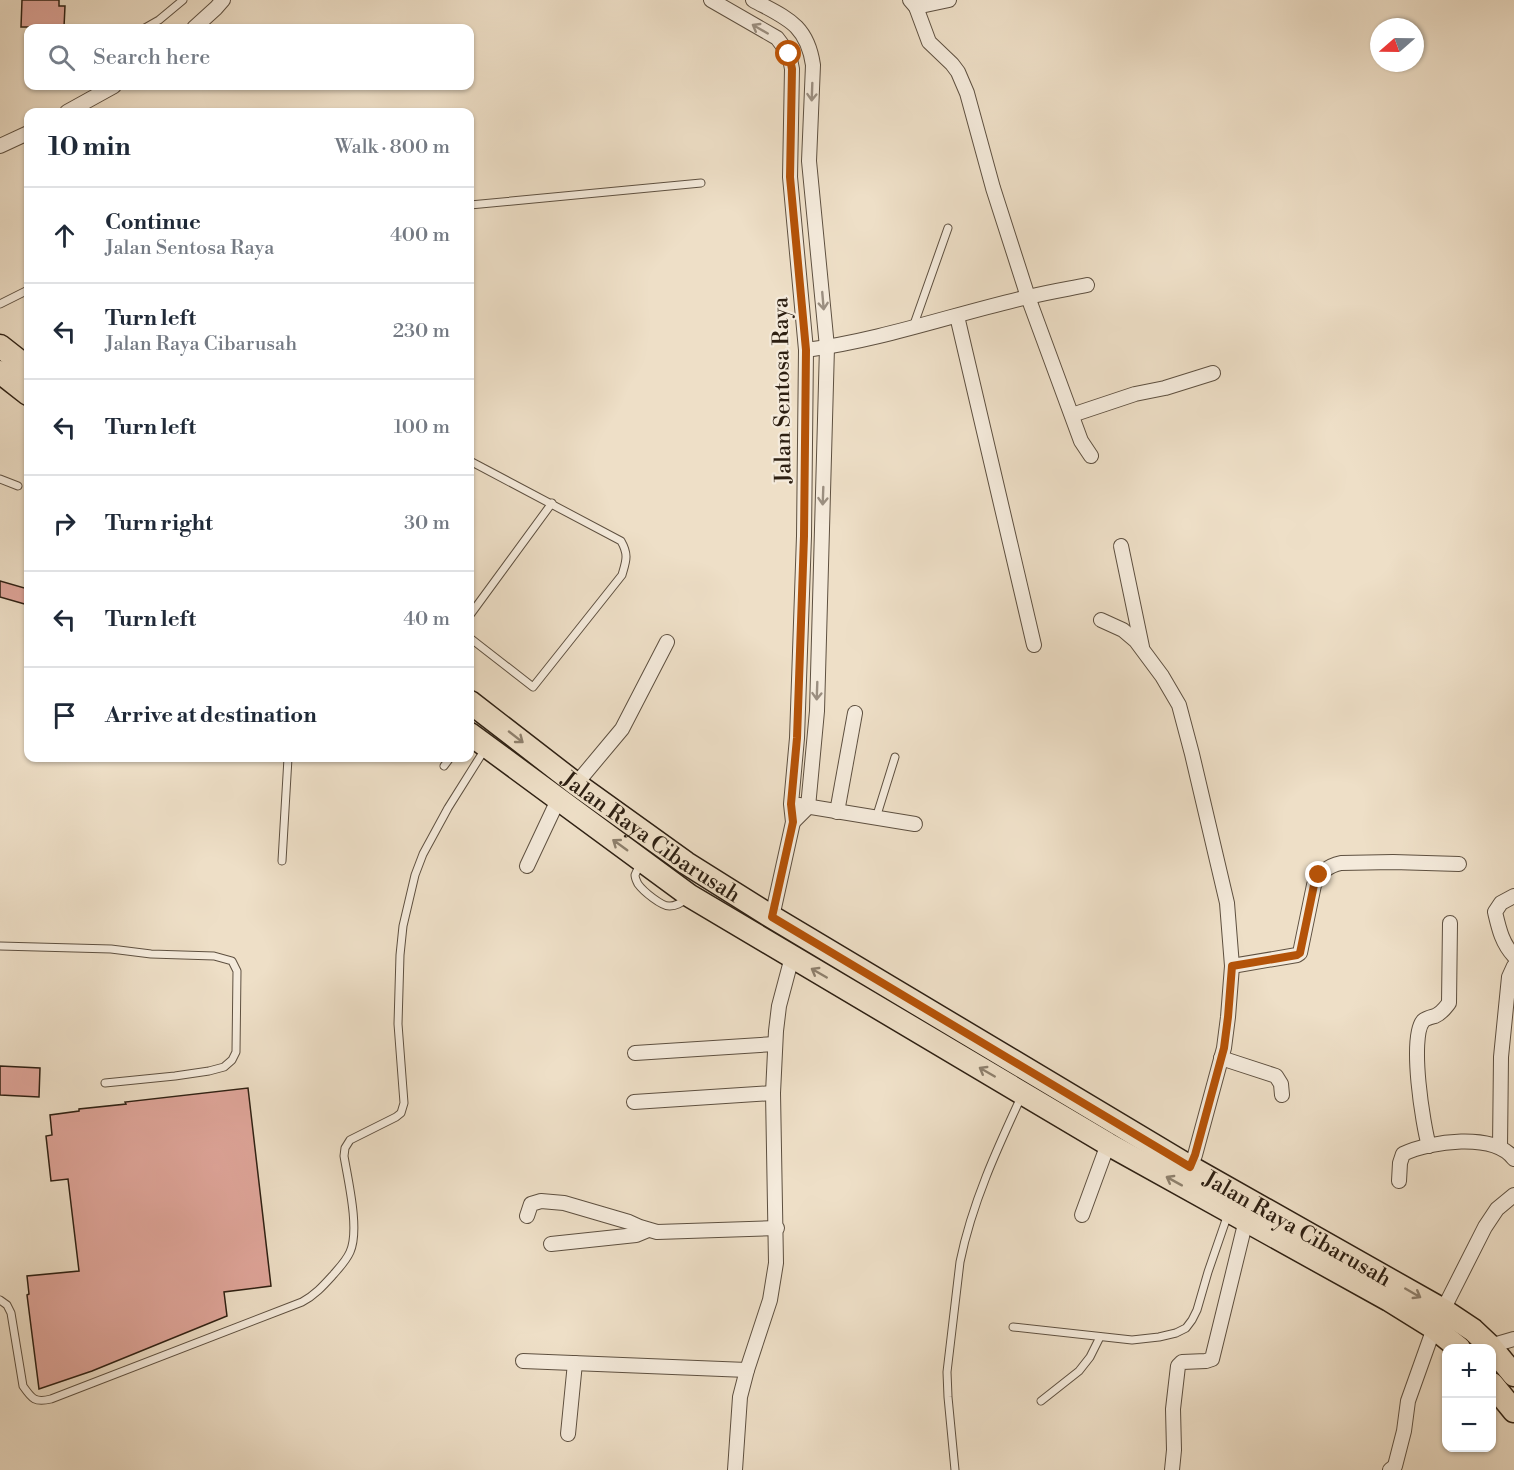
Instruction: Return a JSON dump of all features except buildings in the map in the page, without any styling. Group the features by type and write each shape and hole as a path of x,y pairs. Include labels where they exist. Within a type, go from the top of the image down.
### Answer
{"main road":[{"path":"0,346 24,365"},
{"path":"0,372 24,391"},
{"name":"Jalan Raya Cibarusah","path":"474,705 576,784 686,863 1439,1319 1456,1344"},
{"name":"Jalan Raya Cibarusah","path":"478,740 690,896 1108,1144 1389,1300 1473,1330 1488,1344"},
{"name":"Jalan Raya Cibarusah","path":"1496,1354 1514,1376"},
{"path":"1496,1390 1514,1411"}],"street":[{"path":"198,24 223,0"},
{"name":"Jalan Sentosa Raya","path":"711,0 777,38 789,54 792,69 790,177 806,350 804,536 797,738 791,804 793,822 772,917"},
{"name":"Jalan Sentosa Raya","path":"753,0 796,26 807,40 813,65 809,161 827,347 817,711 808,807"},
{"path":"949,0 913,4 929,42 958,72 967,93 993,188 1028,297 1081,441 1091,456"},
{"path":"74,108 107,90"},
{"path":"0,146 24,135"},
{"path":"806,350 827,347 1028,297 1087,285"},
{"path":"957,316 1034,645"},
{"path":"1072,415 1136,394 1165,388 1213,373"},
{"path":"1121,546 1142,649"},
{"path":"1101,620 1123,630 1142,649 1162,676 1179,705 1227,903 1232,966 1228,1017 1221,1058 1190,1167"},
{"path":"576,784 622,729 667,642"},
{"path":"837,812 855,713"},
{"path":"527,866 558,800"},
{"path":"791,804 915,824"},
{"path":"793,822 808,807"},
{"path":"1232,966 1300,953 1314,885 1319,875 1334,864 1393,862 1459,864"},
{"path":"1514,896 1501,903 1495,912 1500,934 1514,956"},
{"path":"1429,1146 1425,1133 1417,1055 1420,1028 1424,1020 1443,1011 1449,1003 1450,923"},
{"path":"735,1470 740,1397 770,1300 776,1263 773,1092 775,1044 779,1006 792,957"},
{"path":"1500,1148 1501,1057 1509,977 1514,966"},
{"path":"635,1053 775,1044"},
{"path":"1221,1058 1276,1076 1281,1084 1282,1095"},
{"path":"634,1102 773,1092"},
{"path":"1398,1181 1403,1154 1444,1142 1465,1141 1500,1148 1514,1159"},
{"path":"1082,1215 1108,1144"},
{"path":"1390,1470 1395,1466 1404,1431 1408,1401 1439,1319 1485,1227 1497,1209 1514,1195"},
{"path":"526,1216 531,1204 541,1201 564,1203 629,1222 648,1230 665,1232 777,1228"},
{"path":"1172,1470 1173,1409 1179,1366 1182,1362 1212,1359 1238,1216"},
{"path":"551,1244 636,1235 648,1230"},
{"path":"1496,1344 1514,1339"},
{"path":"523,1361 747,1370"},
{"path":"568,1434 575,1363"}],"lane":[{"path":"152,24 183,0"},
{"path":"474,205 701,183"},
{"path":"913,327 948,228"},
{"path":"0,304 24,292"},
{"path":"474,463 621,541 627,556 622,575 533,687 474,641"},
{"path":"0,479 18,486"},
{"path":"474,610 552,504"},
{"path":"876,818 895,757"},
{"path":"282,861 288,762"},
{"path":"444,766 447,762"},
{"path":"0,1300 7,1305 11,1313 23,1386 34,1400 40,1401 51,1399 302,1302 323,1287 349,1255 354,1237 345,1148 350,1140 396,1117 403,1108 398,1024 403,926 415,875 423,854 448,808 468,762"},
{"path":"0,946 111,949 151,954 214,956 232,961 237,971 236,1052 232,1060 224,1067 209,1071 105,1083"},
{"path":"955,1470 947,1372 960,1262 987,1172 1023,1093"},
{"path":"1012,1327 1132,1340 1176,1333 1192,1320 1204,1290 1208,1272 1238,1216"},
{"path":"1041,1401 1079,1371 1090,1357 1100,1337"}],"route":[{"path":"789,54 792,69 790,177 806,350 804,536 797,738 791,804 793,822 772,917 1190,1167 1224,1048 1232,966 1300,953 1314,885 1319,875"}]}
